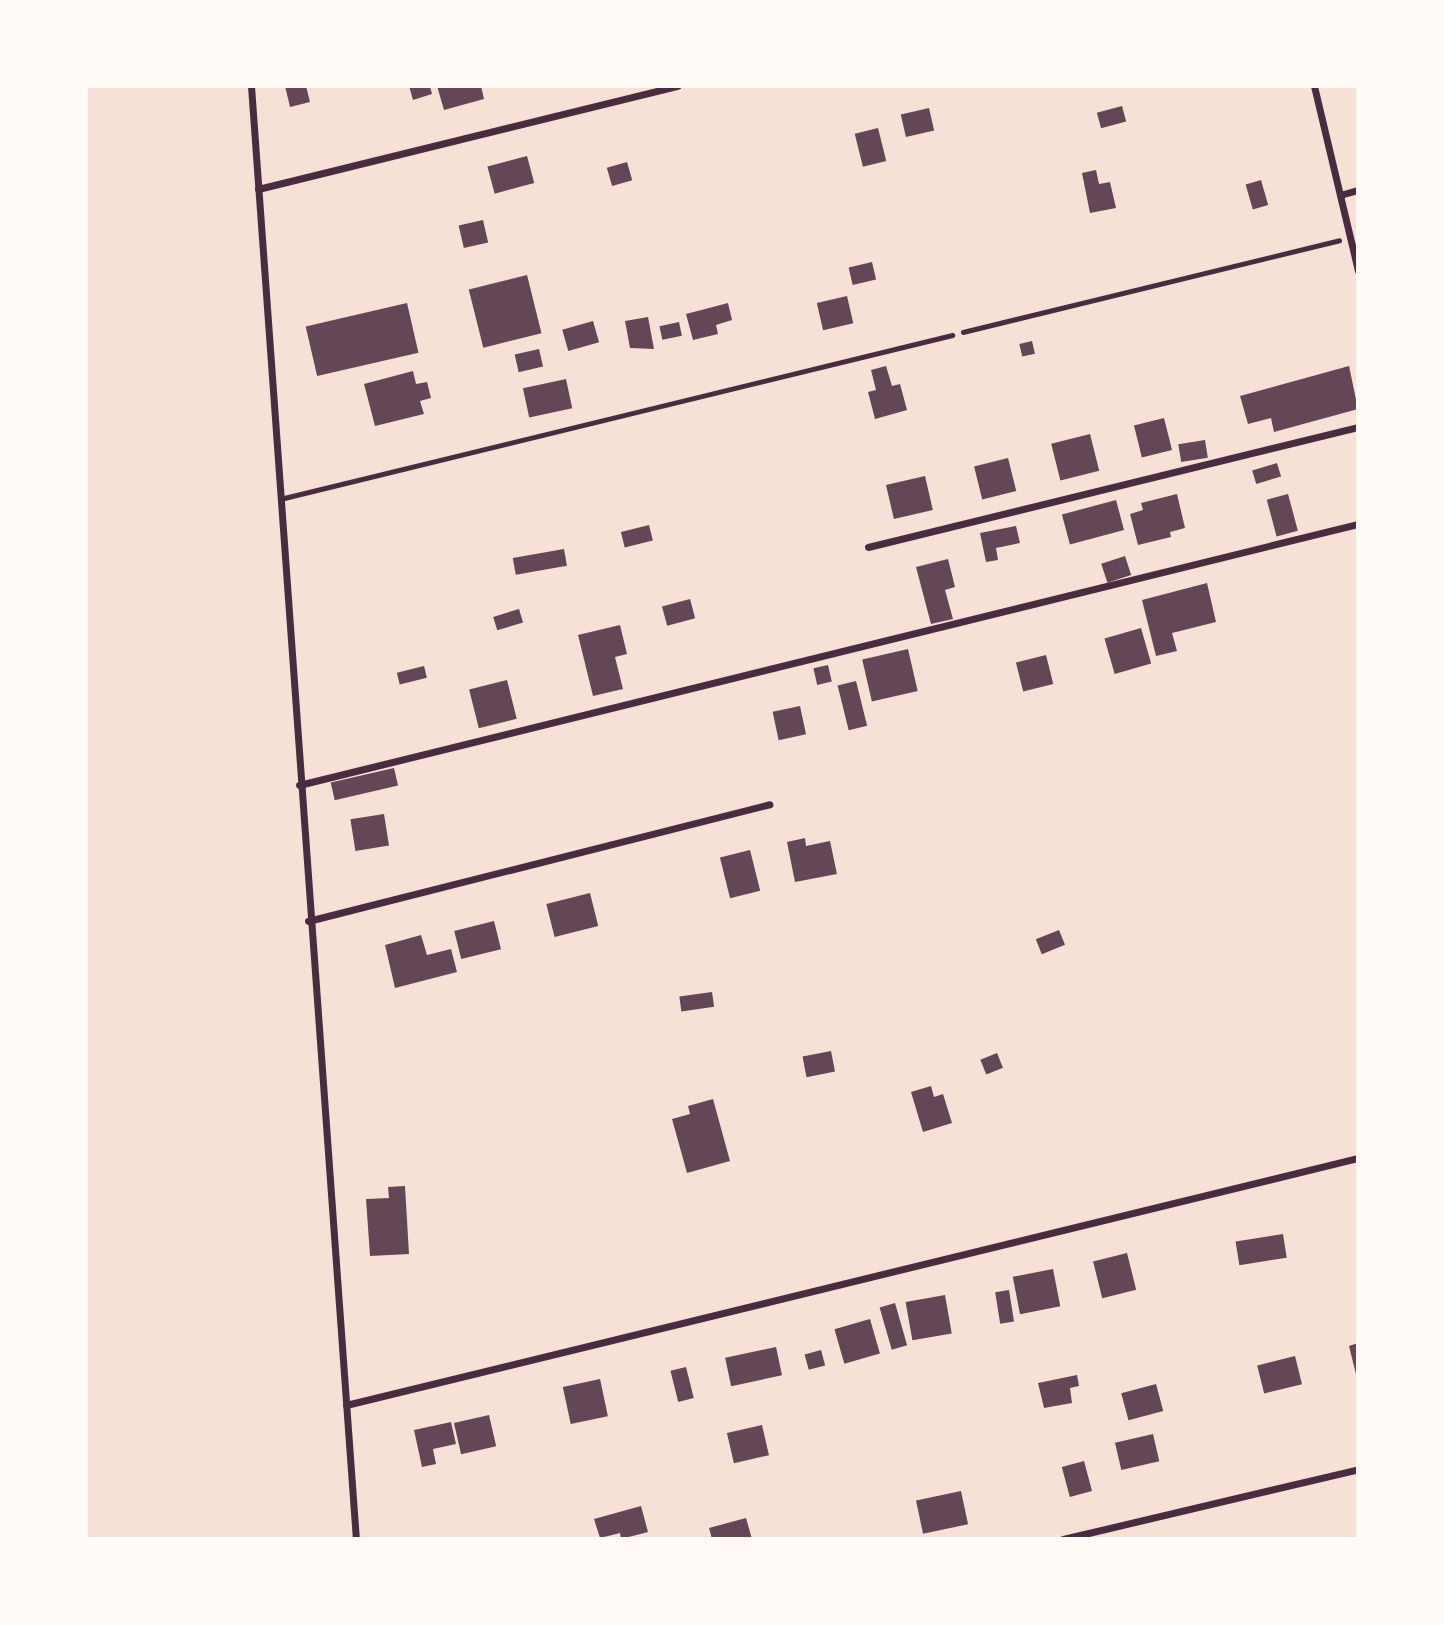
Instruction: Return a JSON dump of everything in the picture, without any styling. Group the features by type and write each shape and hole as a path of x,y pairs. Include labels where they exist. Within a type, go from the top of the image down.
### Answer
{"street":[{"path":"251,86 308,921 356,1539"},
{"path":"258,189 677,86"},
{"path":"1314,86 1358,271"},
{"path":"1340,195 1358,190"},
{"path":"868,547 1358,427"},
{"path":"299,785 1358,524"},
{"path":"308,921 769,804"},
{"path":"346,1405 1358,1158"},
{"path":"1063,1539 1358,1469"}],"lane":[{"path":"280,499 952,335"}],"path":[{"path":"952,335 1350,237"}],"building":[{"path":"285,86 306,86 310,102 290,107"},
{"path":"409,86 430,86 432,94 413,100"},
{"path":"437,86 481,86 484,99 444,110"},
{"path":"1122,106 1126,121 1101,128 1097,113"},
{"path":"929,108 934,130 906,137 901,115"},
{"path":"878,128 886,161 863,167 855,134"},
{"path":"527,156 534,183 495,194 487,167"},
{"path":"627,162 632,180 612,186 607,168"},
{"path":"1096,170 1099,184 1110,182 1116,208 1090,213 1082,173"},
{"path":"1261,180 1268,205 1253,209 1246,184"},
{"path":"483,220 488,242 464,248 459,226"},
{"path":"872,262 876,280 853,285 849,267"},
{"path":"527,275 542,333 483,348 469,290"},
{"path":"847,296 853,323 823,330 817,303"},
{"path":"407,303 418,353 317,376 306,326"},
{"path":"728,303 732,320 716,325 718,334 693,340 686,314"},
{"path":"648,317 654,349 630,348 625,321"},
{"path":"593,321 599,342 568,351 562,330"},
{"path":"679,322 682,336 662,340 659,326"},
{"path":"1032,341 1035,354 1022,357 1019,344"},
{"path":"539,349 543,367 519,372 515,355"},
{"path":"886,366 892,386 900,384 907,410 875,419 868,392 876,390 871,370"},
{"path":"1349,366 1358,409 1274,432 1271,418 1248,424 1240,396"},
{"path":"413,371 416,384 427,382 431,398 420,401 424,414 375,426 364,384"},
{"path":"566,379 572,408 529,417 523,388"},
{"path":"1164,418 1172,450 1142,458 1134,425"},
{"path":"1090,434 1099,471 1060,481 1051,444"},
{"path":"1205,440 1208,458 1181,462 1178,444"},
{"path":"1008,458 1016,491 982,499 974,466"},
{"path":"1277,463 1281,476 1256,484 1252,471"},
{"path":"925,476 933,510 894,519 886,485"},
{"path":"1177,494 1185,528 1170,532 1171,537 1138,545 1130,514 1143,510 1141,503"},
{"path":"1288,494 1298,531 1277,536 1267,500"},
{"path":"1116,500 1124,530 1070,544 1062,514"},
{"path":"649,525 653,541 625,548 621,532"},
{"path":"1016,526 1020,543 996,548 998,560 986,562 980,533"},
{"path":"564,549 567,566 516,575 513,558"},
{"path":"1125,556 1131,575 1107,583 1101,564"},
{"path":"948,559 955,587 945,590 953,619 931,624 916,567"},
{"path":"1207,583 1216,622 1172,633 1177,651 1156,656 1142,600"},
{"path":"690,599 695,618 667,626 662,607"},
{"path":"519,609 523,622 497,630 493,617"},
{"path":"620,625 627,654 615,657 623,689 593,696 578,635"},
{"path":"1141,628 1151,664 1115,674 1104,638"},
{"path":"908,649 918,691 872,701 862,660"},
{"path":"1046,655 1053,684 1023,692 1016,662"},
{"path":"828,665 832,682 817,685 813,668"},
{"path":"424,666 427,678 400,684 397,673"},
{"path":"507,680 517,719 479,728 469,689"},
{"path":"856,681 867,726 849,730 838,686"},
{"path":"800,706 806,734 779,740 773,712"},
{"path":"394,768 398,786 335,800 331,783"},
{"path":"384,814 389,846 355,851 350,819"},
{"path":"805,838 806,846 830,841 837,874 795,882 787,842"},
{"path":"750,850 760,891 730,898 720,857"},
{"path":"590,893 598,926 555,937 546,904"},
{"path":"494,921 501,949 461,959 454,931"},
{"path":"1059,930 1065,945 1042,954 1036,939"},
{"path":"421,935 427,955 451,949 457,972 395,988 385,945"},
{"path":"712,992 714,1007 681,1011 679,997"},
{"path":"831,1051 835,1072 807,1077 803,1057"},
{"path":"997,1053 1003,1068 986,1075 980,1060"},
{"path":"931,1086 934,1097 943,1094 952,1123 923,1132 911,1092"},
{"path":"713,1099 730,1161 687,1173 672,1119 690,1114 688,1106"},
{"path":"405,1186 409,1254 370,1256 366,1199 389,1198 388,1187"},
{"path":"1283,1234 1287,1258 1239,1265 1236,1242"},
{"path":"1127,1253 1136,1290 1102,1298 1093,1261"},
{"path":"1053,1269 1060,1306 1020,1314 1013,1277"},
{"path":"1009,1290 1014,1322 1000,1324 995,1292"},
{"path":"945,1295 952,1333 912,1340 906,1302"},
{"path":"895,1303 907,1345 892,1350 880,1307"},
{"path":"870,1319 880,1354 844,1364 834,1329"},
{"path":"1358,1343 1358,1378 1357,1378 1349,1346"},
{"path":"776,1347 782,1375 731,1386 725,1358"},
{"path":"821,1350 825,1365 809,1370 805,1354"},
{"path":"1295,1356 1302,1384 1264,1394 1257,1365"},
{"path":"686,1367 694,1398 678,1402 670,1371"},
{"path":"1077,1375 1079,1386 1070,1388 1072,1403 1044,1408 1038,1383"},
{"path":"600,1379 608,1416 571,1424 563,1387"},
{"path":"1156,1384 1163,1411 1128,1420 1121,1393"},
{"path":"489,1415 496,1446 461,1454 454,1423"},
{"path":"451,1422 456,1444 433,1449 436,1464 422,1467 414,1430"},
{"path":"762,1425 769,1455 734,1463 727,1433"},
{"path":"1153,1434 1159,1461 1121,1470 1115,1443"},
{"path":"1084,1461 1092,1491 1070,1497 1062,1467"},
{"path":"961,1491 968,1524 923,1534 916,1501"},
{"path":"641,1506 648,1532 621,1539 620,1533 600,1538 594,1519"},
{"path":"746,1518 752,1539 712,1539 709,1528"}]}
